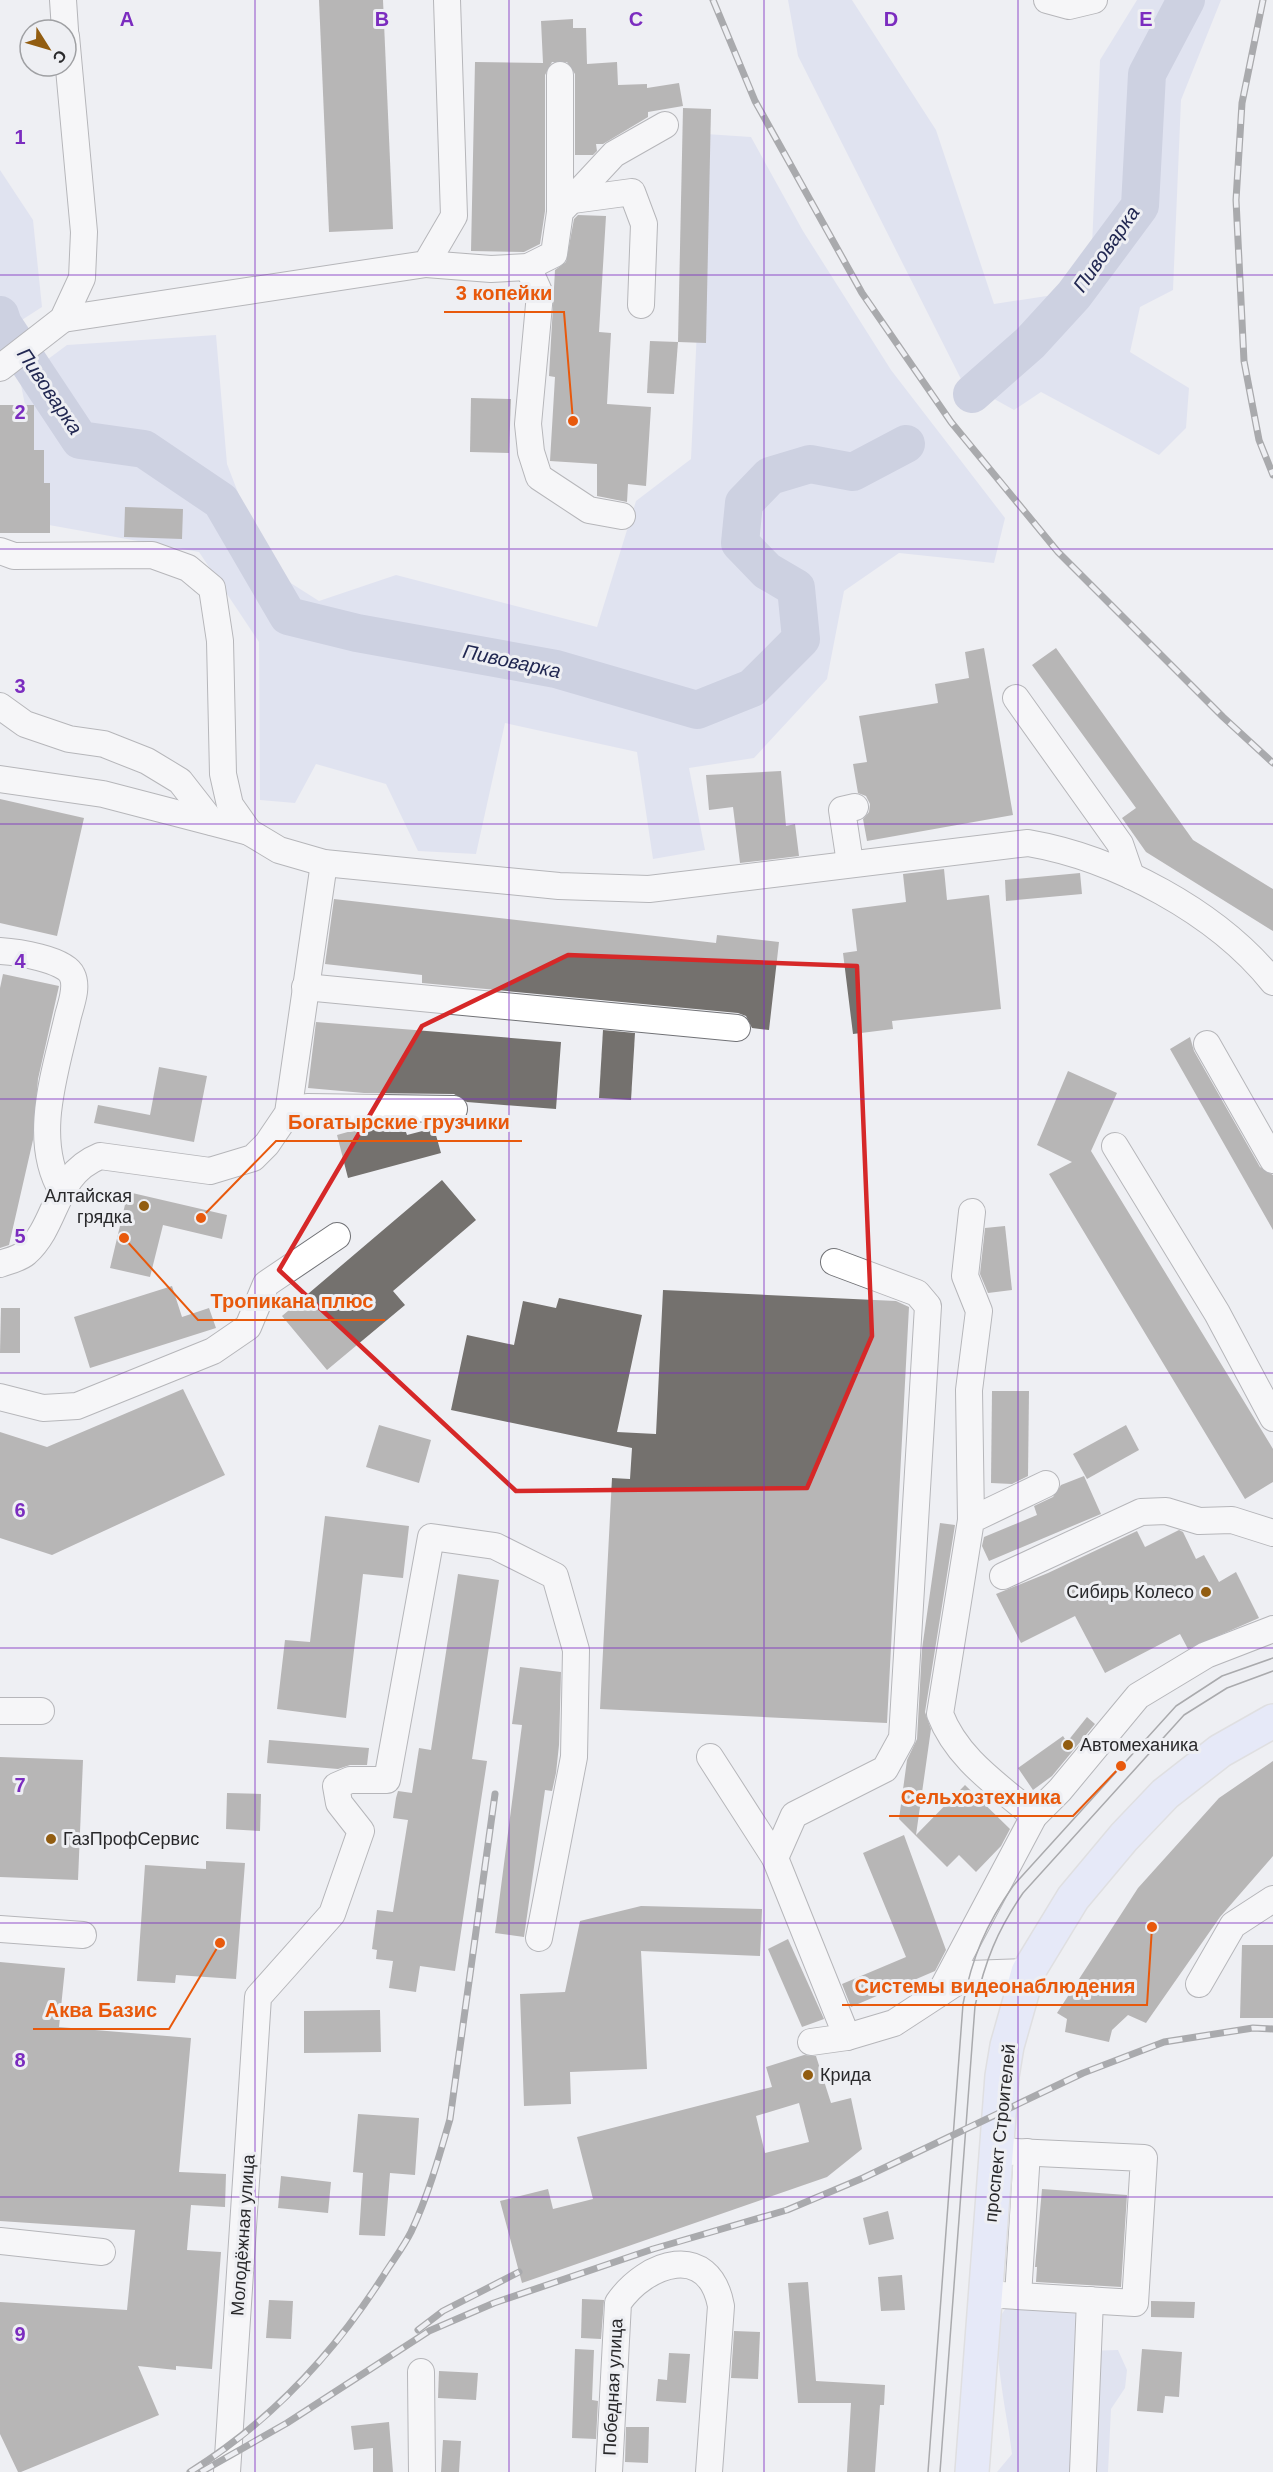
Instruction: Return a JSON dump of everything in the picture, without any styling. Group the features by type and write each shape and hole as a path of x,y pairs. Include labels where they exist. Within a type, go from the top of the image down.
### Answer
{"main road":[{"name":"проспект Строителей","path":"972,2472 985,2294 1011,2151 1007,2046 1028,1972 1074,1898 1124,1837 1165,1794 1220,1751 1273,1721"}],"street":[{"path":"63,0 64,18"},
{"path":"426,264 454,216 447,0"},
{"path":"1047,0 1069,6 1094,0"},
{"path":"63,319 426,264 491,269 528,267 554,254 566,206 560,75"},
{"path":"4,365 63,319 82,278 84,232 70,78"},
{"path":"566,206 614,154 666,125"},
{"path":"566,206 632,192 644,224 641,305"},
{"path":"528,267 540,294 528,424 531,452 539,477 589,510 622,516"},
{"path":"0,550 14,556 152,555 188,568 212,588 220,641 223,774 230,805 249,832"},
{"path":"1016,698 1120,844 1131,876"},
{"path":"2,709 25,724 69,739 104,744 147,761 180,781 212,822"},
{"path":"0,779 103,794 212,822 249,832 279,850 324,863 560,886 649,889 1028,843 1061,849 1131,876 1202,917 1252,956 1273,982"},
{"path":"850,863 842,810 855,807"},
{"path":"0,1264 24,1255 41,1236 69,1178 84,1162 100,1156 210,1171 253,1158 267,1144 288,1113 304,987 324,863"},
{"path":"0,951 15,952 65,966 72,975 73,994 49,1104 48,1137 53,1177 62,1191"},
{"path":"304,987 737,1029"},
{"path":"1207,1044 1273,1160"},
{"path":"288,1113 307,1107 454,1109"},
{"path":"1115,1146 1217,1314 1273,1418"},
{"path":"972,1212 965,1276 979,1311 969,1390 971,1520 940,1714 948,1734 963,1755 1034,1816"},
{"path":"0,1396 43,1408 77,1406 213,1351 248,1327 266,1284 337,1236"},
{"path":"775,1858 794,1815 885,1769 902,1737 928,1306 917,1293 834,1262"},
{"path":"971,1520 1046,1484"},
{"path":"1003,1576 1142,1512 1166,1511 1199,1521 1232,1520 1273,1533"},
{"name":"Молодёжная улица","path":"227,2472 258,1997 332,1914 361,1831 339,1803 336,1786 350,1780 387,1780 431,1537 495,1545 555,1576 576,1650 574,1757 539,1938"},
{"path":"940,1993 1034,1816 1060,1790 1138,1696 1206,1655 1273,1629"},
{"path":"0,1711 41,1711"},
{"path":"710,1757 775,1858 848,2037"},
{"path":"1199,1984 1233,1925 1273,1899"},
{"path":"0,1929 83,1935"},
{"path":"811,2042 848,2037 894,2023 969,1974 1028,1972"},
{"path":"985,2294 1090,2301 1135,2303 1144,2158 1011,2151 1018,2296"},
{"path":"0,2241 102,2252"},
{"name":"Победная улица","path":"609,2472 618,2303 627,2289 645,2275 667,2265 688,2264 700,2268 711,2278 718,2292 721,2306 710,2472"},
{"path":"1083,2472 1090,2301"},
{"path":"421,2372 422,2472"}],"highlighted area":[{"path":"568,955 857,966 872,1336 807,1488 516,1491 279,1270 422,1026"}],"shaded area":[{"path":"788,0 852,0 936,130 994,304 1066,293 1092,246 1100,60 1137,0 1221,0 1181,100 1173,290 1140,307 1130,352 1189,388 1186,428 1159,455 1041,392 1014,410 962,381 798,56"},
{"path":"706,134 751,137 803,231 891,370 1005,518 994,563 899,553 844,591 827,679 754,758 689,768 705,850 653,859 637,752 505,723 476,854 418,851 386,784 316,764 295,803 260,800 259,642 199,552 49,525 20,380 67,345 216,335 227,464 267,568 319,601 396,575 597,627 636,501 691,459"},
{"path":"0,170 33,220 42,307 0,334"},
{"path":"1011,2303 1080,2304 1085,2351 1118,2350 1127,2370 1125,2388 1111,2409 1108,2472 997,2472 1012,2454 1001,2382 998,2342 1002,2314"}],"building":[{"path":"319,0 383,0 393,229 329,232"},
{"path":"573,19 573,28 586,28 587,64 617,62 618,85 647,84 647,88 679,83 683,106 648,112 648,117 603,144 596,144 597,151 593,155 575,155 575,74 567,62 552,62 545,75 545,211 540,244 524,252 471,251 475,62 543,63 541,21"},
{"path":"683,108 711,109 706,343 678,342"},
{"path":"578,215 606,216 599,332 611,333 607,404 651,407 646,486 628,484 627,502 597,496 597,464 550,461 555,377 549,376 555,270 566,262 574,219"},
{"path":"650,341 678,342 674,394 647,393"},
{"path":"471,398 511,399 509,453 470,452"},
{"path":"0,405 34,405 34,450 44,450 44,483 50,483 50,533 0,533"},
{"path":"125,507 183,509 182,539 124,537"},
{"path":"984,648 1013,815 867,841 863,819 869,812 870,804 866,796 858,793 853,764 867,762 859,716 938,703 935,684 969,678 965,652"},
{"path":"1056,648 1193,840 1273,889 1273,931 1146,852 1122,818 1136,808 1032,665"},
{"path":"781,771 786,826 795,824 799,856 740,863 733,807 709,810 706,775"},
{"path":"0,799 84,818 57,936 0,923"},
{"path":"944,869 947,900 989,895 1001,1009 892,1021 893,1029 853,1034 843,953 857,951 852,909 906,902 903,874"},
{"path":"1080,873 1082,894 1006,901 1005,880"},
{"path":"334,899 716,943 717,935 779,942 769,1030 752,1028 746,1016 738,1013 422,983 422,975 325,964"},
{"path":"3,974 59,986 38,1079 33,1140 9,1245 0,1248 0,988"},
{"path":"316,1022 561,1042 556,1109 467,1102 454,1094 364,1093 308,1088"},
{"path":"603,1030 635,1033 631,1100 599,1098"},
{"path":"1190,1037 1194,1051 1260,1167 1273,1175 1273,1230 1170,1049"},
{"path":"159,1067 207,1076 194,1142 94,1123 98,1105 150,1115"},
{"path":"1068,1071 1117,1093 1091,1151 1273,1449 1273,1482 1245,1499 1049,1174 1072,1162 1037,1145"},
{"path":"380,1123 403,1123 407,1135 434,1128 441,1153 348,1178 337,1135"},
{"path":"442,1180 476,1220 393,1291 405,1305 327,1370 282,1316"},
{"path":"128,1192 227,1215 222,1239 163,1225 150,1277 110,1268"},
{"path":"1005,1226 1012,1290 988,1293 980,1274 985,1228"},
{"path":"172,1286 182,1317 209,1308 216,1328 90,1368 74,1317"},
{"path":"663,1290 896,1301 909,1307 887,1723 600,1709 612,1478 630,1479 632,1448 451,1410 467,1335 514,1345 523,1301 556,1308 559,1298 642,1315 617,1432 656,1434"},
{"path":"1,1308 20,1308 20,1353 0,1353"},
{"path":"183,1389 225,1475 52,1555 0,1538 0,1432 47,1447"},
{"path":"992,1391 1029,1391 1028,1476 1012,1484 991,1483"},
{"path":"379,1425 431,1440 419,1483 366,1467"},
{"path":"1126,1425 1139,1450 1087,1479 1073,1454"},
{"path":"1084,1476 1101,1514 989,1561 982,1546 984,1537 1037,1515 1034,1506 1053,1497 1061,1485"},
{"path":"325,1516 409,1526 403,1578 363,1574 346,1718 277,1709 285,1640 310,1642"},
{"path":"940,1523 955,1525 925,1712 931,1729 916,1835 965,1785 1010,1829 1001,1846 976,1872 959,1855 947,1867 899,1819 907,1760 917,1739 922,1649"},
{"path":"1179,1530 1183,1532 1196,1559 1204,1555 1219,1582 1236,1572 1259,1618 1188,1649 1180,1634 1105,1673 1075,1616 1021,1643 996,1594 1048,1573 1137,1531 1145,1547"},
{"path":"458,1574 499,1580 472,1759 487,1761 455,1971 420,1966 416,1992 389,1988 393,1961 376,1959 377,1950 372,1949 377,1910 393,1912 408,1820 393,1818 398,1791 412,1793 419,1748 431,1750"},
{"path":"520,1667 561,1672 556,1773 552,1791 545,1790 524,1937 495,1933 522,1725 512,1724"},
{"path":"1087,1717 1095,1724 1052,1776 1033,1790 1018,1768 1063,1736 1067,1742"},
{"path":"269,1740 369,1748 367,1765 350,1765 338,1769 267,1763"},
{"path":"0,1757 83,1760 78,1880 0,1877"},
{"path":"1273,1761 1273,1856 1220,1917 1146,2023 1128,2015 1112,2030 1109,2042 1065,2032 1067,2019 1057,2013 1138,1888 1219,1798"},
{"path":"227,1793 261,1794 260,1831 226,1829"},
{"path":"904,1835 946,1950 935,1971 851,2007 842,1984 906,1957 863,1853"},
{"path":"206,1861 245,1863 236,1979 176,1975 175,1983 137,1981 145,1865 206,1869"},
{"path":"641,1906 762,1909 760,1956 641,1951 647,2069 570,2072 571,2104 524,2106 520,1994 565,1992 580,1921"},
{"path":"788,1939 824,2019 802,2027 768,1949"},
{"path":"1242,1945 1273,1945 1273,2018 1240,2018"},
{"path":"0,1962 65,1968 59,2027 191,2038 179,2172 226,2174 225,2207 191,2205 187,2250 221,2252 212,2369 176,2366 176,2370 138,2366 159,2415 21,2472 18,2472 0,2434 0,2302 127,2310 135,2230 0,2221"},
{"path":"380,2010 381,2052 304,2053 304,2011"},
{"path":"804,2055 816,2056 831,2103 851,2098 862,2149 827,2177 522,2283 500,2201 548,2189 553,2209 593,2199 577,2137 772,2087 766,2067","holes":["799,2103 809,2142 765,2153 756,2116"]},
{"path":"358,2114 419,2118 415,2175 390,2173 385,2236 359,2235 363,2173 353,2172"},
{"path":"281,2176 331,2182 328,2213 278,2208"},
{"path":"1042,2189 1127,2195 1121,2287 1036,2282 1037,2267 1035,2267"},
{"path":"888,2211 894,2239 869,2245 863,2218"},
{"path":"902,2275 905,2310 881,2311 878,2277"},
{"path":"808,2282 816,2381 885,2385 884,2405 880,2405 875,2472 847,2472 851,2403 798,2403 788,2283"},
{"path":"582,2299 604,2300 601,2339 581,2338"},
{"path":"269,2300 293,2301 291,2339 266,2338"},
{"path":"1151,2301 1195,2302 1194,2318 1151,2317"},
{"path":"734,2331 760,2332 758,2379 731,2378"},
{"path":"575,2349 594,2350 592,2400 598,2401 596,2439 572,2438"},
{"path":"1142,2349 1182,2352 1179,2397 1165,2396 1163,2413 1137,2411"},
{"path":"669,2353 690,2354 686,2403 656,2401 658,2379 667,2380"},
{"path":"439,2371 478,2373 476,2400 438,2398"},
{"path":"389,2422 393,2472 373,2472 373,2448 354,2450 351,2426"},
{"path":"626,2427 649,2427 648,2463 625,2462"},
{"path":"443,2440 461,2441 459,2472 441,2472"}],"waterway":[{"name":"Пивоварка","path":"972,394 1030,343 1074,295 1140,206 1147,74 1186,0"},
{"name":"Пивоварка","path":"0,315 3,324 80,440 144,449 221,501 288,616 357,633 556,669 697,710 752,688 801,639 796,588 767,571 740,543 744,503 770,476 810,464 853,472 906,444"}],"tram line":[{"path":"928,2472 963,2004 981,1942 1013,1886 1176,1706 1222,1676 1273,1658"},
{"path":"940,2472 975,2006 993,1947 1023,1893 1184,1715 1227,1688 1273,1671"}],"railway":[{"path":"713,0 755,101 862,293 951,422 1058,552 1223,717 1273,763"},
{"path":"1263,0 1242,103 1236,200 1244,361 1259,440 1273,475"},
{"path":"190,2472 247,2432 297,2386 342,2335 411,2232 428,2190 450,2119 495,1794"},
{"path":"201,2472 287,2423 429,2331 494,2303 653,2249 787,2210 863,2178 1083,2073 1164,2042 1253,2028 1273,2029"},
{"path":"418,2330 443,2311 519,2272"}],"place":[{"name":"3 копейки","path":"573,421"},
{"name":"Алтайская грядка","path":"144,1206"},
{"name":"Богатырские грузчики","path":"201,1218"},
{"name":"Тропикана плюс","path":"124,1238"},
{"name":"Сибирь Колесо","path":"1206,1592"},
{"name":"Автомеханика","path":"1068,1745"},
{"name":"Сельхозтехника","path":"1121,1766"},
{"name":"ГазПрофСервис","path":"51,1839"},
{"name":"Системы видеонаблюдения","path":"1152,1927"},
{"name":"Аква Базис","path":"220,1943"},
{"name":"Крида","path":"808,2075"}]}
